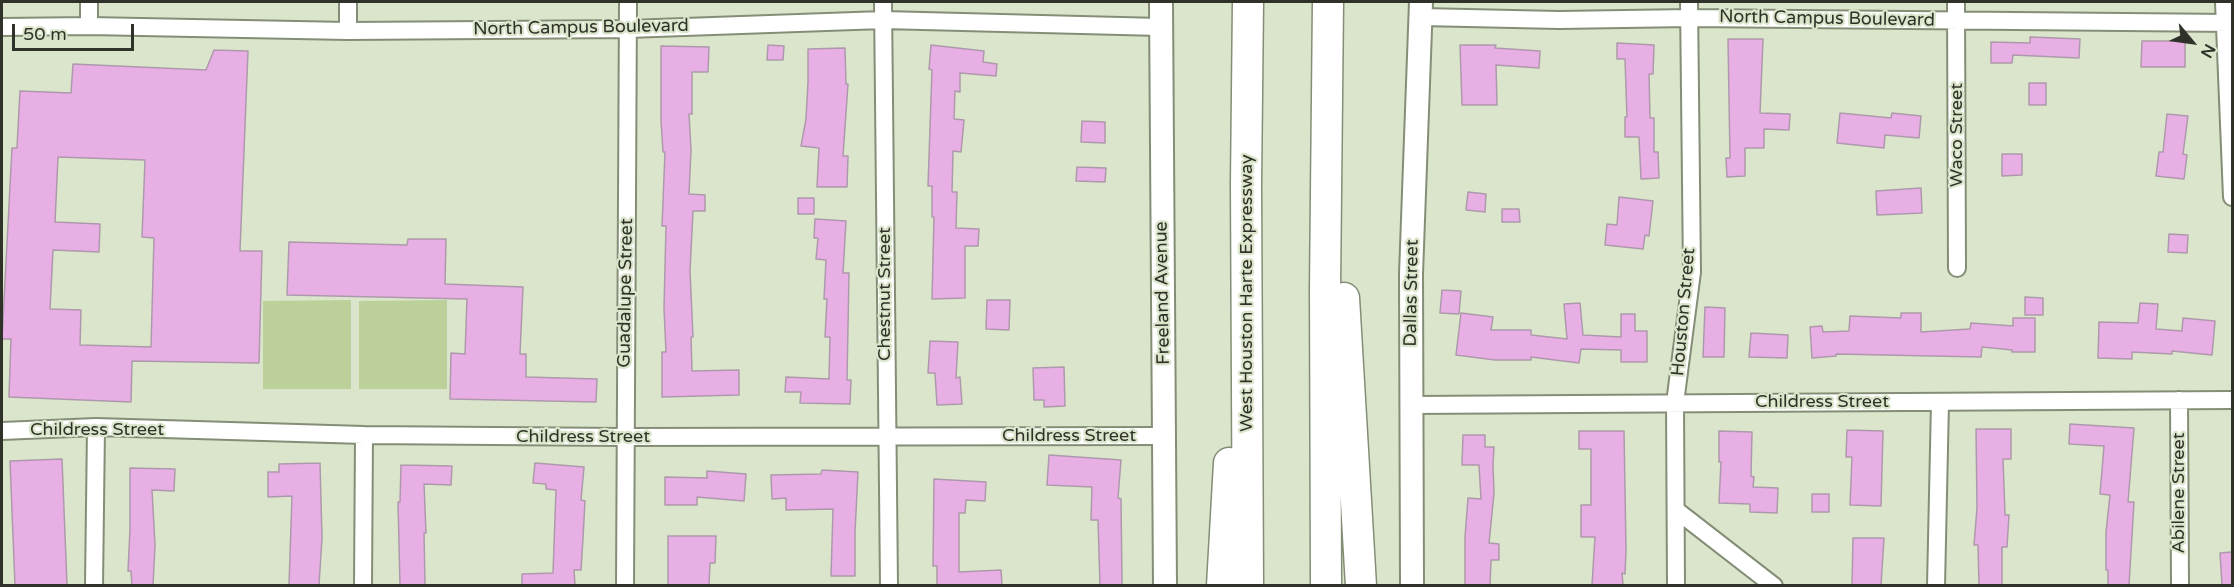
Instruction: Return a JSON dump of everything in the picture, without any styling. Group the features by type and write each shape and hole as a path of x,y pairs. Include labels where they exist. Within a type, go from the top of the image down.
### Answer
{"highway":[{"name":"West Houston Harte Expressway","path":"1248,2 1246,184 1248,585"},
{"path":"1326,585 1325,288 1328,2"},
{"path":"1328,32 1361,585"},
{"path":"1222,585 1246,184"}],"main road":[{"name":"Freeland Avenue","path":"1161,2 1165,585"},
{"name":"Dallas Street","path":"1412,585 1411,274 1421,9"}],"street":[{"path":"89,2 89,26"},
{"path":"348,2 348,31"},
{"name":"Guadalupe Street","path":"625,585 628,2"},
{"name":"Chestnut Street","path":"883,2 889,585"},
{"name":"Waco Street","path":"1956,2 1957,268"},
{"path":"2224,2 2228,23 2232,197"},
{"name":"North Campus Boulevard","path":"1421,9 1559,20 1690,10 1956,21 2228,23"},
{"name":"Houston Street","path":"1676,585 1675,403 1692,272 1690,10"},
{"name":"North Campus Boulevard","path":"2,27 89,26 348,31 628,28 883,20 1160,27"},
{"name":"Abilene Street","path":"2179,400 2180,585"},
{"name":"Childress Street","path":"1412,405 2232,400"},
{"path":"1936,585 1940,402"},
{"path":"94,585 96,427"},
{"name":"Childress Street","path":"2,431 96,427 364,435 1164,436"},
{"path":"363,585 364,435"},
{"path":"1676,510 1774,585"}],"green space":[{"path":"351,300 351,389 263,389 263,301"},
{"path":"447,300 447,389 359,389 359,301"}],"building":[{"path":"2030,37 2080,39 2079,58 2013,55 2012,63 1991,63 1991,42 2030,43"},
{"path":"1728,39 1763,39 1760,113 1790,114 1789,130 1764,129 1764,148 1745,148 1745,176 1727,177 1726,158 1730,158"},
{"path":"2142,41 2185,41 2185,67 2141,67"},
{"path":"1617,43 1654,45 1653,74 1649,74 1650,118 1654,118 1654,152 1658,152 1659,178 1641,179 1639,137 1625,137 1625,117 1627,117 1625,59 1617,59"},
{"path":"768,45 784,46 783,60 767,60"},
{"path":"931,45 984,51 983,62 997,64 996,76 960,73 960,92 955,91 954,119 964,120 961,152 953,151 952,192 957,192 956,228 979,229 978,246 965,246 965,298 932,299 934,217 932,217 932,186 928,186"},
{"path":"1460,45 1496,45 1495,48 1540,51 1539,68 1496,65 1497,105 1462,105"},
{"path":"661,46 709,47 708,72 692,72 692,114 689,114 691,150 689,194 705,195 705,211 693,211 690,271 692,371 739,370 739,395 662,397 662,352 666,352 664,308 666,226 662,226 665,152 663,152 661,121"},
{"path":"845,48 846,84 848,84 843,156 848,156 847,187 817,187 819,148 801,146 806,119 808,49"},
{"path":"214,50 248,51 240,251 262,251 259,363 132,361 131,402 9,397 11,339 2,339 12,148 17,148 20,91 71,93 73,64 206,70","holes":["58,157 145,160 142,237 154,238 151,347 80,345 81,310 50,309 53,250 99,252 100,224 55,222"]},
{"path":"2029,83 2046,83 2046,105 2029,105"},
{"path":"1840,113 1891,118 1892,113 1921,116 1919,138 1885,135 1884,148 1837,143"},
{"path":"2167,114 2188,116 2183,154 2187,155 2184,179 2156,176 2159,152 2163,152"},
{"path":"1082,121 1105,122 1105,143 1081,142"},
{"path":"2002,154 2022,154 2022,175 2002,176"},
{"path":"1077,167 1106,168 1105,182 1076,181"},
{"path":"1921,188 1922,213 1877,215 1876,191"},
{"path":"1468,192 1486,194 1485,212 1466,210"},
{"path":"1619,197 1653,201 1649,236 1645,235 1643,249 1605,245 1607,224 1617,225"},
{"path":"798,198 814,198 814,214 798,214"},
{"path":"1502,209 1519,209 1520,222 1502,222"},
{"path":"815,219 846,221 843,273 849,273 847,380 851,380 850,404 800,403 801,392 785,392 786,377 829,379 830,337 825,337 827,299 824,299 826,260 816,259 818,238 814,238"},
{"path":"2169,234 2188,235 2187,253 2168,252"},
{"path":"408,239 446,239 445,284 523,287 520,354 526,354 526,377 597,379 596,402 450,399 451,353 465,354 467,299 287,295 289,242 407,245"},
{"path":"1442,290 1461,291 1459,314 1440,313"},
{"path":"2025,297 2043,298 2043,315 2025,315"},
{"path":"987,300 1010,300 1009,330 986,329"},
{"path":"1580,303 1583,335 1621,337 1621,314 1635,314 1635,331 1647,331 1647,362 1621,362 1621,350 1581,349 1579,363 1531,357 1531,360 1495,360 1456,355 1461,313 1493,317 1491,330 1531,330 1531,335 1567,339 1564,304"},
{"path":"2140,303 2158,304 2156,329 2182,331 2183,318 2215,321 2212,355 2172,351 2172,354 2132,352 2132,359 2098,358 2099,322 2138,323"},
{"path":"1705,307 1725,308 1724,357 1703,357"},
{"path":"1901,313 1921,313 1921,332 1970,329 1971,323 2013,326 2013,318 2035,318 2035,352 2012,352 2012,350 1982,347 1981,357 1836,354 1836,356 1812,358 1810,327 1822,326 1823,332 1849,331 1850,316 1901,318"},
{"path":"1751,333 1788,335 1787,358 1749,357"},
{"path":"930,341 958,342 956,378 960,377 962,404 937,405 935,373 928,373"},
{"path":"1064,367 1065,406 1044,407 1044,400 1034,400 1033,368"},
{"path":"2070,424 2134,428 2128,502 2134,502 2129,585 2108,585 2106,532 2110,495 2100,494 2104,446 2069,444"},
{"path":"1976,429 2011,429 2011,459 2003,459 2005,515 2009,515 2007,547 2002,547 2002,585 1979,585 1978,545 1974,545 1977,508"},
{"path":"1847,430 1883,431 1881,506 1850,505 1852,457 1846,457"},
{"path":"1579,431 1624,431 1626,550 1625,574 1622,573 1623,585 1592,585 1595,537 1581,537 1581,505 1591,505 1591,449 1579,449"},
{"path":"1719,431 1752,432 1753,487 1778,488 1777,513 1750,512 1750,504 1719,503 1721,462 1719,462"},
{"path":"1463,435 1485,435 1485,447 1494,447 1494,493 1489,543 1499,544 1499,560 1491,560 1490,585 1465,585 1468,498 1481,499 1479,465 1462,465"},
{"path":"1049,455 1121,460 1118,498 1121,499 1122,585 1100,585 1098,520 1091,520 1092,487 1047,485"},
{"path":"62,459 67,585 15,585 10,461"},
{"path":"320,463 322,538 319,585 289,585 292,496 268,497 268,472 279,472 279,464"},
{"path":"535,463 584,467 581,500 585,501 581,570 574,570 575,585 522,585 522,574 553,573 556,490 546,489 546,484 533,483"},
{"path":"401,465 452,466 451,485 424,484 425,585 400,585 398,502 400,502"},
{"path":"130,468 175,469 174,491 152,490 155,545 153,585 132,585 131,571 128,571"},
{"path":"822,470 858,472 855,576 831,576 833,509 786,510 786,498 772,499 771,475 821,474"},
{"path":"707,471 746,474 744,501 697,497 697,505 665,505 665,477 707,478"},
{"path":"934,479 986,482 985,501 966,500 965,513 959,513 959,572 1001,570 1002,585 937,585 937,566 933,566"},
{"path":"1812,494 1829,494 1829,512 1812,512"},
{"path":"668,536 716,536 715,563 710,563 709,585 668,585"},
{"path":"1853,538 1884,538 1881,585 1852,585"},
{"path":"2232,552 2232,585 2222,585 2220,553"}]}
